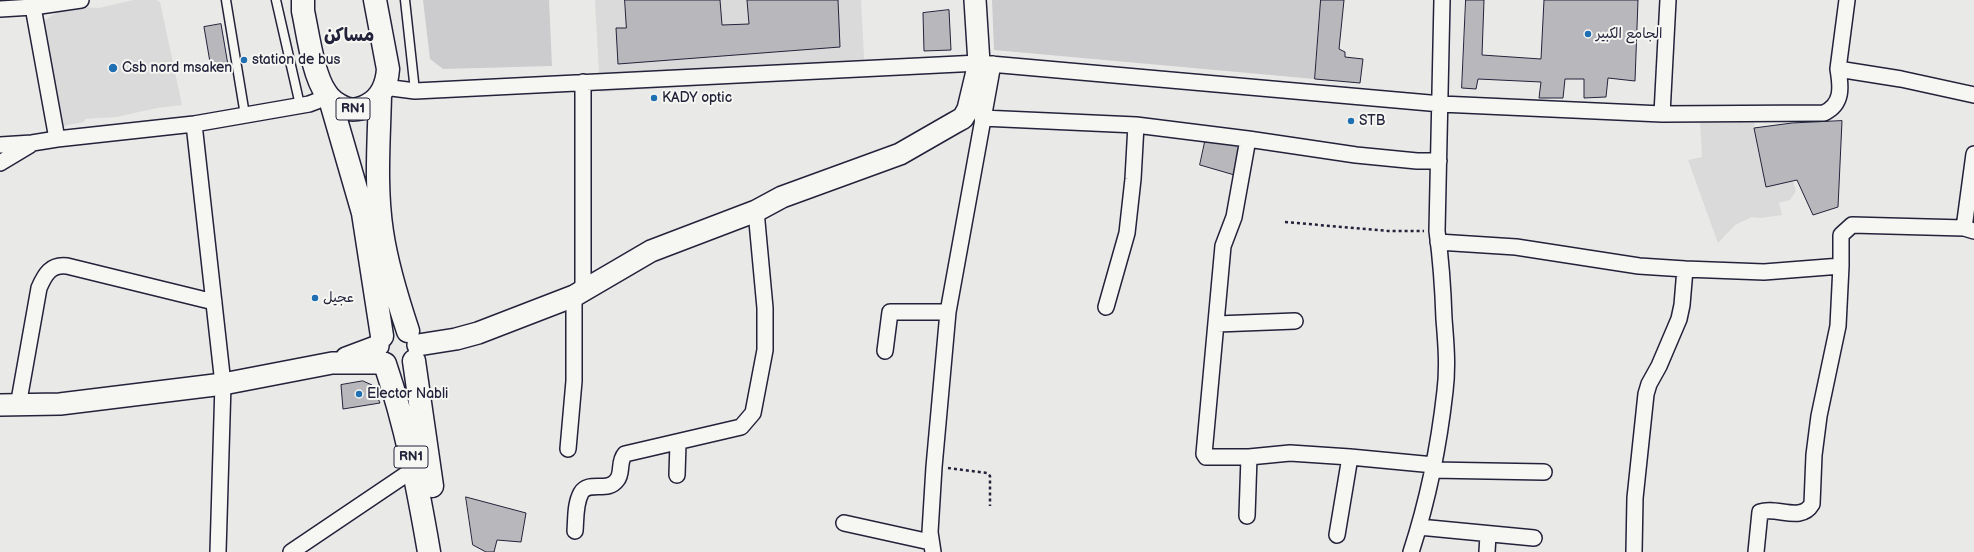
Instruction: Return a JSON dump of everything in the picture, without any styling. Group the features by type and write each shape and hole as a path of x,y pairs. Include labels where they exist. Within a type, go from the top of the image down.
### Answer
{"main road":[{"name":"RN1","path":"303,0 303,11 319,81 328,96 363,213 382,352 400,412 414,469 430,552"},
{"name":"RN1","path":"375,0 388,69 382,91 378,176 381,231 391,278 413,346 427,458 443,552"},
{"name":"RN1","path":"328,96 348,109 360,109 368,106 382,91"},
{"path":"397,328 413,346 403,368 391,368 382,352 392,330 397,328"}],"street":[{"path":"0,9 33,7 81,0"},
{"path":"844,523 932,547 934,467 948,312 982,118 986,63 975,0"},
{"path":"1411,552 1419,527 1433,468 1445,391 1446,372 1441,264 1438,236 1442,0"},
{"path":"1662,114 1668,0"},
{"path":"382,91 415,91 986,63 1441,104 1662,114 1824,113 1834,106 1839,99 1840,84 1838,69 1847,0"},
{"path":"33,7 57,139"},
{"path":"413,346 456,339 478,333 578,294 651,251 756,211 782,198 900,154 963,118 986,63"},
{"path":"1838,69 1901,79 1974,95"},
{"path":"568,449 574,381 578,294 583,82"},
{"path":"1974,91 1974,102"},
{"path":"0,145 32,143 194,124 300,105 317,101 328,96"},
{"path":"982,118 1136,125 1248,138 1356,155 1417,161 1439,161"},
{"path":"194,124 223,384 218,552"},
{"path":"1106,307 1127,233 1133,179 1136,125"},
{"path":"1248,138 1234,217 1223,246 1204,454 1206,457 1249,457 1290,453 1350,457 1433,468 1544,472"},
{"path":"0,163 12,154 32,143"},
{"path":"1756,552 1760,512 1802,514 1808,511 1812,504 1814,454 1819,416 1838,326 1841,266 1840,234 1852,225 1969,229 1974,154"},
{"path":"575,531 579,498 583,490 586,487 608,486 615,483 619,477 623,457 628,453 678,443 741,427 747,422 753,413 765,350 765,308 756,211"},
{"path":"1438,236 1638,266 1764,272 1841,266"},
{"path":"214,302 67,266 59,265 53,267 42,279 39,288 9,406 60,404 223,384 382,352"},
{"path":"1634,552 1635,498 1646,394 1678,319 1685,269"},
{"path":"885,351 885,340 890,312 948,312"},
{"path":"1217,324 1295,321"},
{"path":"677,475 678,443"},
{"path":"1247,516 1249,457"},
{"path":"1337,534 1350,457"},
{"path":"291,552 414,469"},
{"path":"1419,527 1534,538"},
{"path":"1487,552 1488,534"}],"lane":[{"path":"226,0 245,115"},
{"path":"276,0 300,105"},
{"path":"405,0 415,91"}],"path":[{"path":"1285,222 1438,236"},
{"path":"934,467 987,473 990,476 990,506"}],"shaded area":[{"name":"Csb nord msaken","path":"133,0 157,0 160,2 182,105 157,108 116,117 85,119 84,122 63,127 44,27 39,25 57,12 83,7 99,8"},
{"path":"423,0 549,0 552,66 443,69 430,59"},
{"path":"595,0 861,0 865,76 600,92"},
{"path":"992,0 1321,0 1315,79 994,50"},
{"path":"1755,120 1754,128 1766,187 1793,181 1796,191 1790,200 1779,203 1782,215 1761,218 1752,217 1735,225 1718,243 1688,160 1702,157 1700,121"}],"building":[{"path":"625,0 720,0 722,25 749,24 747,0 838,0 840,47 618,64 616,28 626,28"},
{"path":"1321,0 1344,0 1339,49 1345,52 1345,57 1363,59 1360,83 1315,79"},
{"path":"1466,0 1484,0 1482,55 1541,59 1544,0 1638,0 1635,81 1608,78 1606,97 1584,98 1584,79 1565,79 1563,98 1539,98 1541,82 1478,79 1476,89 1462,88"},
{"path":"949,10 951,50 924,51 923,13"},
{"path":"221,24 228,65 211,68 204,27"},
{"path":"1842,121 1838,207 1813,215 1797,180 1766,187 1754,128 1792,123"},
{"path":"1205,142 1243,144 1238,176 1200,165"},
{"name":"Elector Nabli","path":"363,381 372,385 380,403 343,409 341,385"},
{"path":"466,497 526,513 521,542 497,540 494,552 486,552 473,545"}],"place":[{"name":"الجامع الكبير","path":"1588,34"},
{"name":"station de bus","path":"244,60"},
{"name":"Csb nord msaken","path":"113,68"},
{"name":"KADY optic","path":"654,98"},
{"name":"STB","path":"1351,121"},
{"name":"عجيل","path":"315,298"},
{"name":"Elector Nabli","path":"359,394"}],"district":[{"name":"مساكن","path":"349,36"}]}
